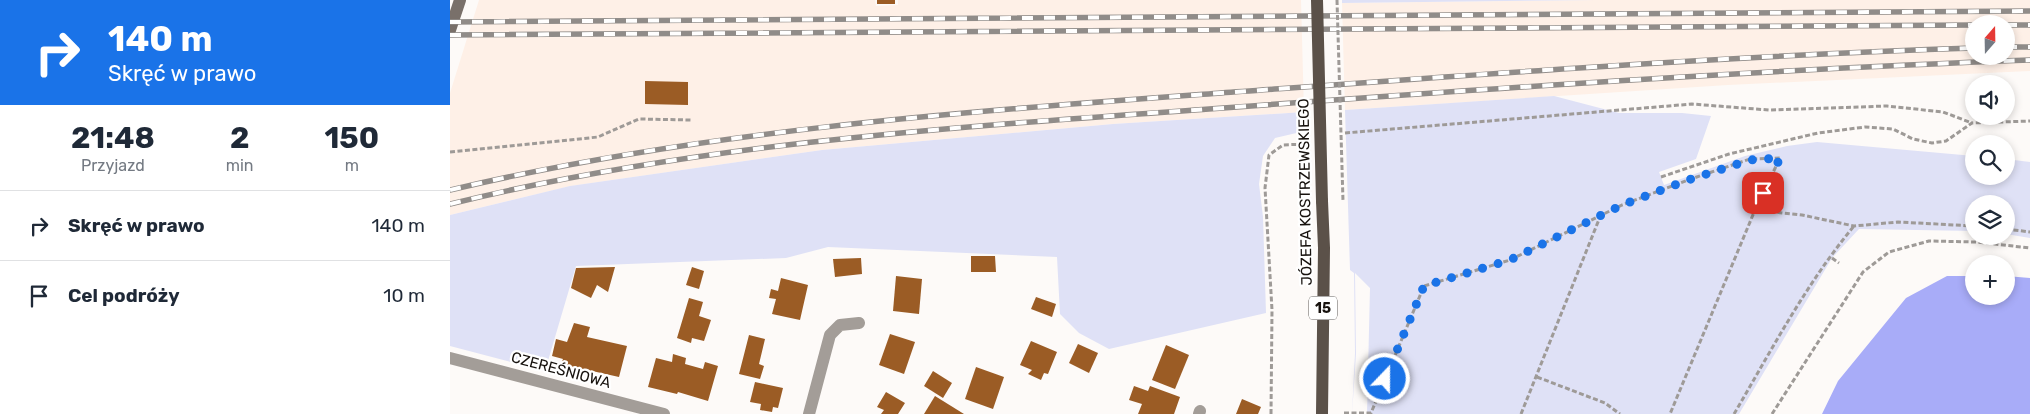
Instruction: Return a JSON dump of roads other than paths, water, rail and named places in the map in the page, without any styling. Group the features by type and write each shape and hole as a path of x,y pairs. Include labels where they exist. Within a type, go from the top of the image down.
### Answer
{"main road":[{"name":"JÓZEFA KOSTRZEWSKIEGO","path":"1317,0 1324,248 1322,414"}],"street":[{"path":"450,30 460,0"},
{"path":"809,414 830,335 840,325 859,323"},
{"name":"CZEREŚNIOWA","path":"450,358 664,414"}],"water":[{"path":"1947,276 1965,276 1965,305 2015,305 2015,277 2030,278 2030,414 1822,414 1838,381 1906,298"}],"railway":[{"path":"450,22 2030,11"},
{"path":"450,35 1965,25"},
{"path":"2015,25 2030,25"},
{"path":"2015,47 2030,47"},
{"path":"450,190 545,169 641,152 833,126 930,116 1124,100 1597,67 1880,51 1965,48"},
{"path":"450,204 544,183 638,166 828,140 923,131 1414,94 1825,69 2030,60"}]}
